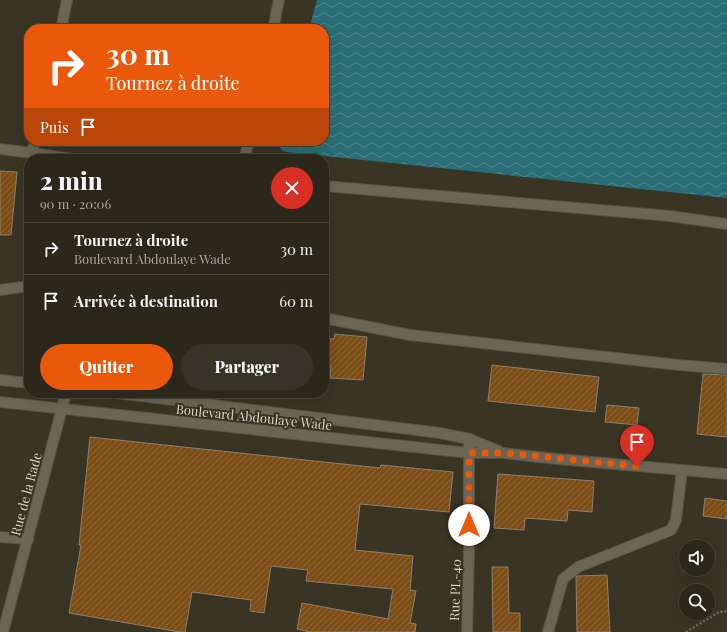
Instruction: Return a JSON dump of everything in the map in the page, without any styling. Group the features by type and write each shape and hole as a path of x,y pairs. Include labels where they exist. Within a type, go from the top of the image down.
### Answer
{"street":[{"path":"62,24 67,0"},
{"path":"274,24 279,0"},
{"path":"32,153 34,146"},
{"path":"0,150 39,154"},
{"path":"329,186 670,216 727,224"},
{"path":"0,290 24,287"},
{"path":"329,319 410,335 727,369"},
{"path":"0,380 24,382"},
{"name":"Rue de la Rade","path":"3,632 65,398"},
{"name":"Boulevard Abdoulaye Wade","path":"156,398 440,433 468,439 504,453"},
{"name":"Boulevard Abdoulaye Wade","path":"0,402 469,453 504,453 727,474"},
{"name":"Rue PL-40","path":"467,632 469,554 468,439"},
{"path":"548,632 563,578 578,567 671,530 676,520 682,470"},
{"path":"0,536 28,538"}],"path":[{"path":"686,632 719,612 727,611"}],"water":[{"path":"317,0 727,0 727,198 329,156 329,154 286,152 281,150 280,146 329,146 329,24 310,24"}],"building":[{"path":"0,171 17,172 11,235 0,235"},
{"path":"335,334 367,337 363,380 330,378 331,367 329,367 329,338 334,339"},
{"path":"492,365 599,377 595,412 488,401"},
{"path":"703,374 727,375 727,437 697,434"},
{"path":"607,405 639,408 637,425 605,422"},
{"path":"90,437 380,468 381,465 453,472 449,512 360,504 355,550 413,556 410,590 416,591 410,623 416,624 415,632 310,632 297,629 302,603 388,619 393,589 306,581 308,570 271,566 264,613 250,611 251,600 192,592 185,632 69,613 81,545 79,545"},
{"path":"498,474 594,481 592,512 568,510 567,521 525,518 524,530 494,528"},
{"path":"705,498 727,501 727,519 703,516"},
{"path":"492,567 508,567 509,613 520,613 520,632 493,632"},
{"path":"607,575 610,632 577,632 576,577"}],"route":[{"path":"469,525 469,453 504,453 637,466"}]}
